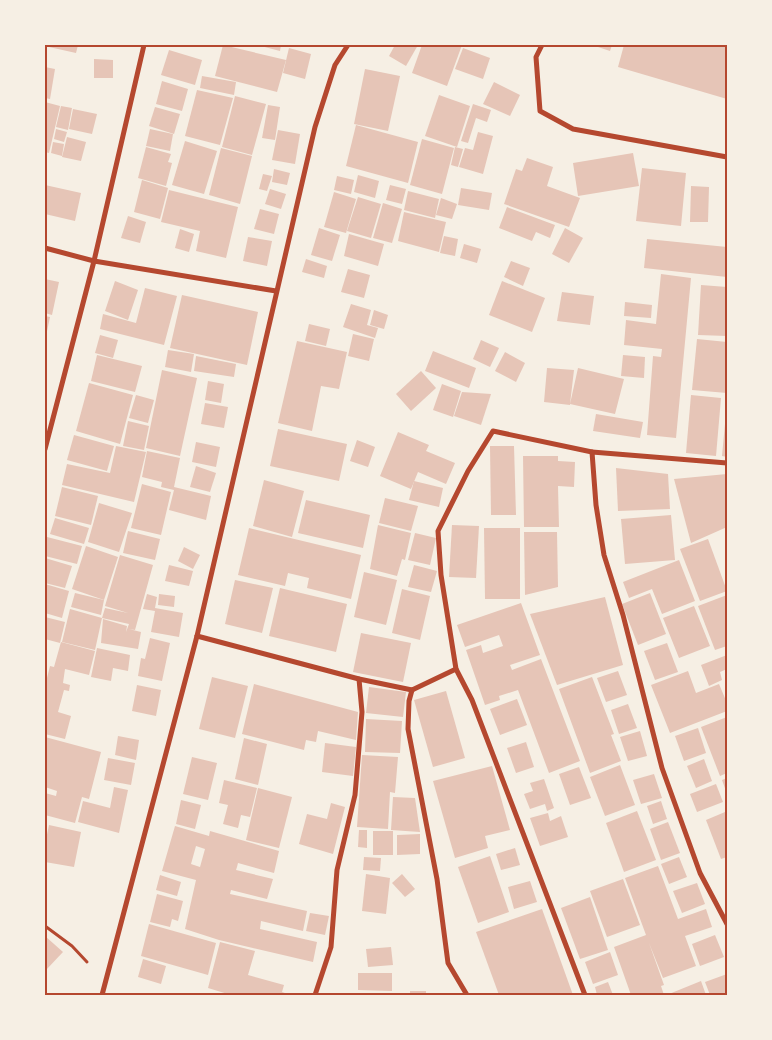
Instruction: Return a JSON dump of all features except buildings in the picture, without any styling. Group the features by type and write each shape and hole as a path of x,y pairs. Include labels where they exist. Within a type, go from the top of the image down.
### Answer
{"street":[{"path":"45,449 94,261 144,45"},
{"path":"102,995 197,636 315,127 336,65 348,45"},
{"path":"542,45 536,57 540,111 573,128 727,157"},
{"path":"45,248 94,261 276,290"},
{"path":"585,995 472,700 456,669 440,576 438,531 473,463 493,431 592,452 727,463"},
{"path":"592,452 596,505 604,555 623,615 662,768 700,873 727,924"},
{"path":"197,636 359,679 412,690 456,669"},
{"path":"315,995 331,948 337,870 355,795 362,712 359,679"},
{"path":"412,690 409,701 408,729 437,879 448,963 467,995"}],"path":[{"path":"45,926 72,946 104,986"}]}
